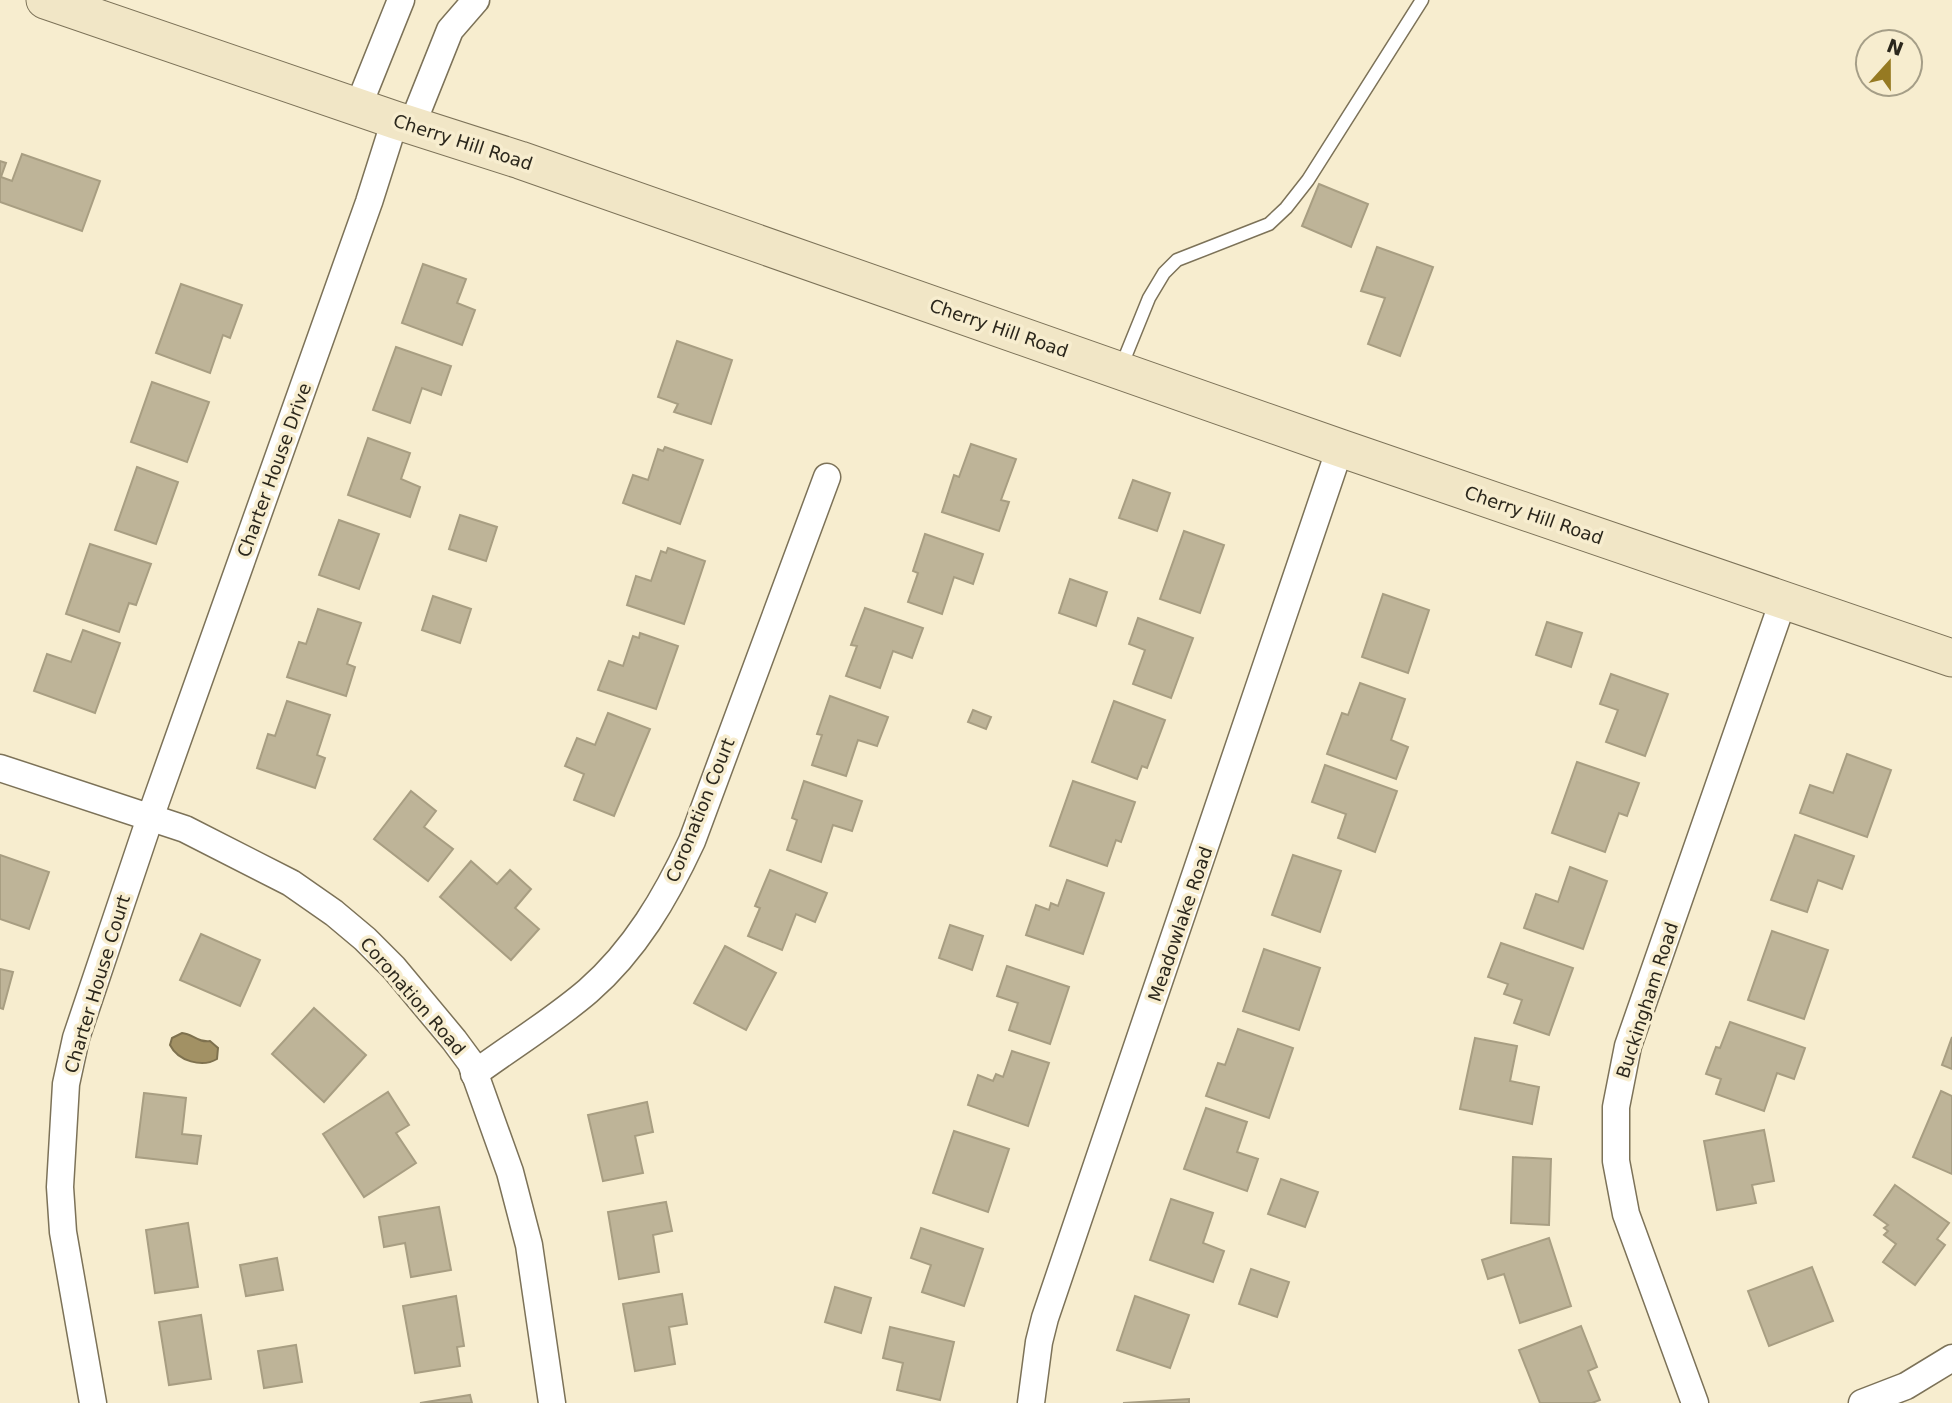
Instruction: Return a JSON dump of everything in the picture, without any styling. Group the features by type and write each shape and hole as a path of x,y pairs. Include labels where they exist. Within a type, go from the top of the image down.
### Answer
{"main road":[{"name":"Cherry Hill Road","path":"45,0 520,160 1340,448 1952,658"}],"street":[{"path":"358,107 401,0"},
{"name":"Charter House Drive","path":"150,818 369,202 403,122 450,30 476,0"},
{"name":"Meadowlake Road","path":"1031,1403 1045,1318 1340,448"},
{"name":"Coronation Court","path":"474,1074 561,1013 590,989 625,953 654,913 692,841 827,477"},
{"name":"Buckingham Road","path":"1695,1403 1626,1214 1616,1161 1616,1107 1629,1046 1783,601"},
{"name":"Coronation Road","path":"0,768 185,830 210,841 291,883 334,913 394,968 471,1063 510,1172 529,1245 552,1403"},
{"name":"Charter House Court","path":"93,1403 63,1232 60,1188 66,1084 89,997 150,818"},
{"path":"1862,1403 1906,1386 1952,1357"}],"lane":[{"path":"1120,371 1149,299 1164,273 1177,260 1269,223 1286,208 1308,180 1423,0"}],"shaded area":[{"path":"182,1033 202,1041 210,1041 218,1048 217,1059 198,1063 184,1059 170,1045 172,1038"}],"building":[{"path":"22,154 100,181 82,231 0,202 0,161 6,163 1,177 12,181"},
{"path":"1319,184 1368,204 1351,247 1302,226"},
{"path":"1377,247 1433,267 1400,356 1368,344 1385,298 1361,291"},
{"path":"423,264 466,279 457,303 475,310 462,345 402,323"},
{"path":"181,284 242,305 230,338 223,335 210,373 156,353"},
{"path":"677,341 732,360 711,424 674,412 678,404 658,397"},
{"path":"396,347 451,366 441,395 422,388 410,423 373,410"},
{"path":"152,382 209,402 187,462 131,442"},
{"path":"368,438 410,453 401,479 420,487 410,517 348,495"},
{"path":"971,444 1016,459 1001,500 1009,502 999,531 942,512 954,475 959,477"},
{"path":"665,447 703,460 680,524 623,503 633,475 648,480 658,449 663,451"},
{"path":"137,467 178,482 156,544 115,530"},
{"path":"1133,480 1170,493 1157,531 1119,518"},
{"path":"460,515 497,527 486,561 449,549"},
{"path":"339,520 379,534 359,589 319,575"},
{"path":"1184,531 1224,545 1200,613 1160,599"},
{"path":"925,534 983,554 973,584 954,577 942,614 908,602 918,573 913,571"},
{"path":"90,544 151,564 136,605 129,603 119,632 66,614"},
{"path":"668,548 705,561 684,624 627,605 636,576 651,581 661,551 666,553"},
{"path":"1070,579 1107,592 1096,626 1059,613"},
{"path":"1383,594 1429,610 1408,673 1362,657"},
{"path":"433,596 471,609 460,643 422,630"},
{"path":"865,608 923,628 912,658 893,651 880,688 846,676 857,646 851,645"},
{"path":"318,609 361,623 347,664 355,667 346,696 287,677 299,642 306,644"},
{"path":"1138,618 1193,638 1171,698 1133,684 1145,650 1129,644"},
{"path":"1547,622 1582,633 1571,667 1536,655"},
{"path":"83,630 120,643 95,713 34,691 47,654 71,662"},
{"path":"640,633 678,646 656,709 598,690 609,661 623,666 633,636 639,638"},
{"path":"1611,674 1668,694 1645,756 1606,742 1618,710 1600,704"},
{"path":"1360,683 1405,699 1391,740 1408,747 1396,779 1327,754 1342,713 1348,715"},
{"path":"830,696 888,717 877,746 858,740 846,776 812,765 822,735 817,734"},
{"path":"287,701 330,715 317,755 325,758 315,788 257,768 268,734 275,736"},
{"path":"1114,701 1165,720 1147,768 1142,766 1137,779 1092,762"},
{"path":"973,710 991,717 986,729 968,722"},
{"path":"608,713 650,729 614,816 574,800 584,774 565,766 577,738 595,745"},
{"path":"1847,754 1891,770 1867,837 1800,813 1810,785 1833,793"},
{"path":"1577,762 1639,783 1627,816 1619,813 1605,852 1552,833"},
{"path":"1325,765 1397,791 1375,852 1338,838 1346,814 1312,802"},
{"path":"804,781 862,801 852,831 833,825 821,862 787,850 797,820 792,818"},
{"path":"1073,781 1135,802 1121,842 1116,840 1107,866 1050,846"},
{"path":"411,791 436,811 424,827 453,849 428,881 374,839"},
{"path":"1795,835 1854,856 1842,889 1818,880 1807,912 1771,900"},
{"path":"0,855 49,872 29,929 0,919"},
{"path":"1293,855 1341,871 1320,932 1272,915"},
{"path":"471,861 497,884 510,870 531,889 515,908 539,929 511,960 440,897"},
{"path":"1570,867 1607,881 1583,949 1524,928 1536,894 1558,902"},
{"path":"770,870 827,893 815,922 796,914 782,950 748,936 760,908 755,906"},
{"path":"1067,880 1104,893 1083,954 1026,935 1036,905 1049,910 1051,903 1058,906"},
{"path":"950,925 983,936 972,970 939,958"},
{"path":"1772,931 1828,950 1804,1019 1748,1000"},
{"path":"201,934 260,960 240,1006 180,980"},
{"path":"1501,943 1573,968 1549,1035 1514,1023 1522,1000 1504,994 1508,984 1488,977"},
{"path":"725,946 776,973 746,1030 694,1003"},
{"path":"1264,949 1320,968 1299,1030 1243,1011"},
{"path":"1007,966 1069,987 1050,1044 1009,1030 1018,1003 997,996"},
{"path":"0,969 13,972 3,1009 0,1008"},
{"path":"314,1008 366,1055 324,1102 272,1054"},
{"path":"1730,1022 1805,1048 1794,1079 1777,1073 1764,1111 1716,1094 1721,1079 1706,1074 1716,1047 1720,1048"},
{"path":"1238,1029 1293,1048 1269,1118 1206,1096 1218,1063 1225,1065"},
{"path":"1952,1037 1952,1069 1942,1065"},
{"path":"1475,1038 1517,1046 1510,1081 1539,1087 1532,1124 1460,1109"},
{"path":"1012,1051 1049,1063 1028,1126 968,1105 978,1075 993,1081 996,1074 1003,1077"},
{"path":"1941,1091 1952,1096 1952,1174 1913,1157"},
{"path":"388,1092 409,1125 396,1133 416,1163 364,1197 323,1134"},
{"path":"144,1093 186,1098 182,1134 201,1136 197,1164 136,1157"},
{"path":"647,1102 653,1132 635,1136 643,1173 603,1181 588,1115"},
{"path":"1206,1108 1247,1122 1237,1152 1258,1159 1247,1191 1184,1169"},
{"path":"1764,1130 1774,1181 1752,1185 1756,1203 1717,1210 1704,1141"},
{"path":"954,1131 1009,1149 988,1212 933,1193"},
{"path":"1513,1157 1551,1159 1549,1225 1511,1223"},
{"path":"1281,1179 1318,1192 1305,1227 1268,1214"},
{"path":"1895,1185 1949,1223 1937,1239 1945,1245 1915,1285 1883,1262 1896,1244 1884,1235 1888,1231 1884,1228 1888,1225 1874,1215"},
{"path":"1171,1199 1213,1213 1203,1243 1224,1251 1213,1282 1150,1260"},
{"path":"666,1202 672,1231 653,1235 659,1272 619,1279 608,1212"},
{"path":"439,1207 451,1270 411,1277 405,1243 384,1247 379,1217"},
{"path":"188,1223 198,1287 155,1293 146,1230"},
{"path":"921,1228 983,1249 964,1306 922,1292 931,1265 911,1258"},
{"path":"1549,1238 1571,1306 1520,1323 1504,1274 1488,1279 1482,1260"},
{"path":"277,1258 283,1290 246,1296 240,1265"},
{"path":"1812,1267 1833,1321 1769,1346 1748,1291"},
{"path":"1251,1269 1289,1282 1277,1317 1239,1304"},
{"path":"835,1287 871,1298 861,1333 825,1322"},
{"path":"682,1294 687,1324 669,1327 675,1364 635,1371 623,1304"},
{"path":"456,1296 464,1346 457,1347 460,1366 415,1373 403,1306"},
{"path":"1135,1296 1189,1315 1170,1368 1117,1350"},
{"path":"201,1315 211,1379 169,1385 159,1322"},
{"path":"1581,1326 1597,1367 1588,1371 1600,1400 1592,1403 1540,1403 1519,1350"},
{"path":"890,1327 954,1342 940,1400 897,1390 903,1363 883,1358"},
{"path":"296,1345 302,1382 264,1388 258,1351"},
{"path":"470,1395 472,1403 420,1403"},
{"path":"1189,1399 1189,1403 1123,1403"}]}
